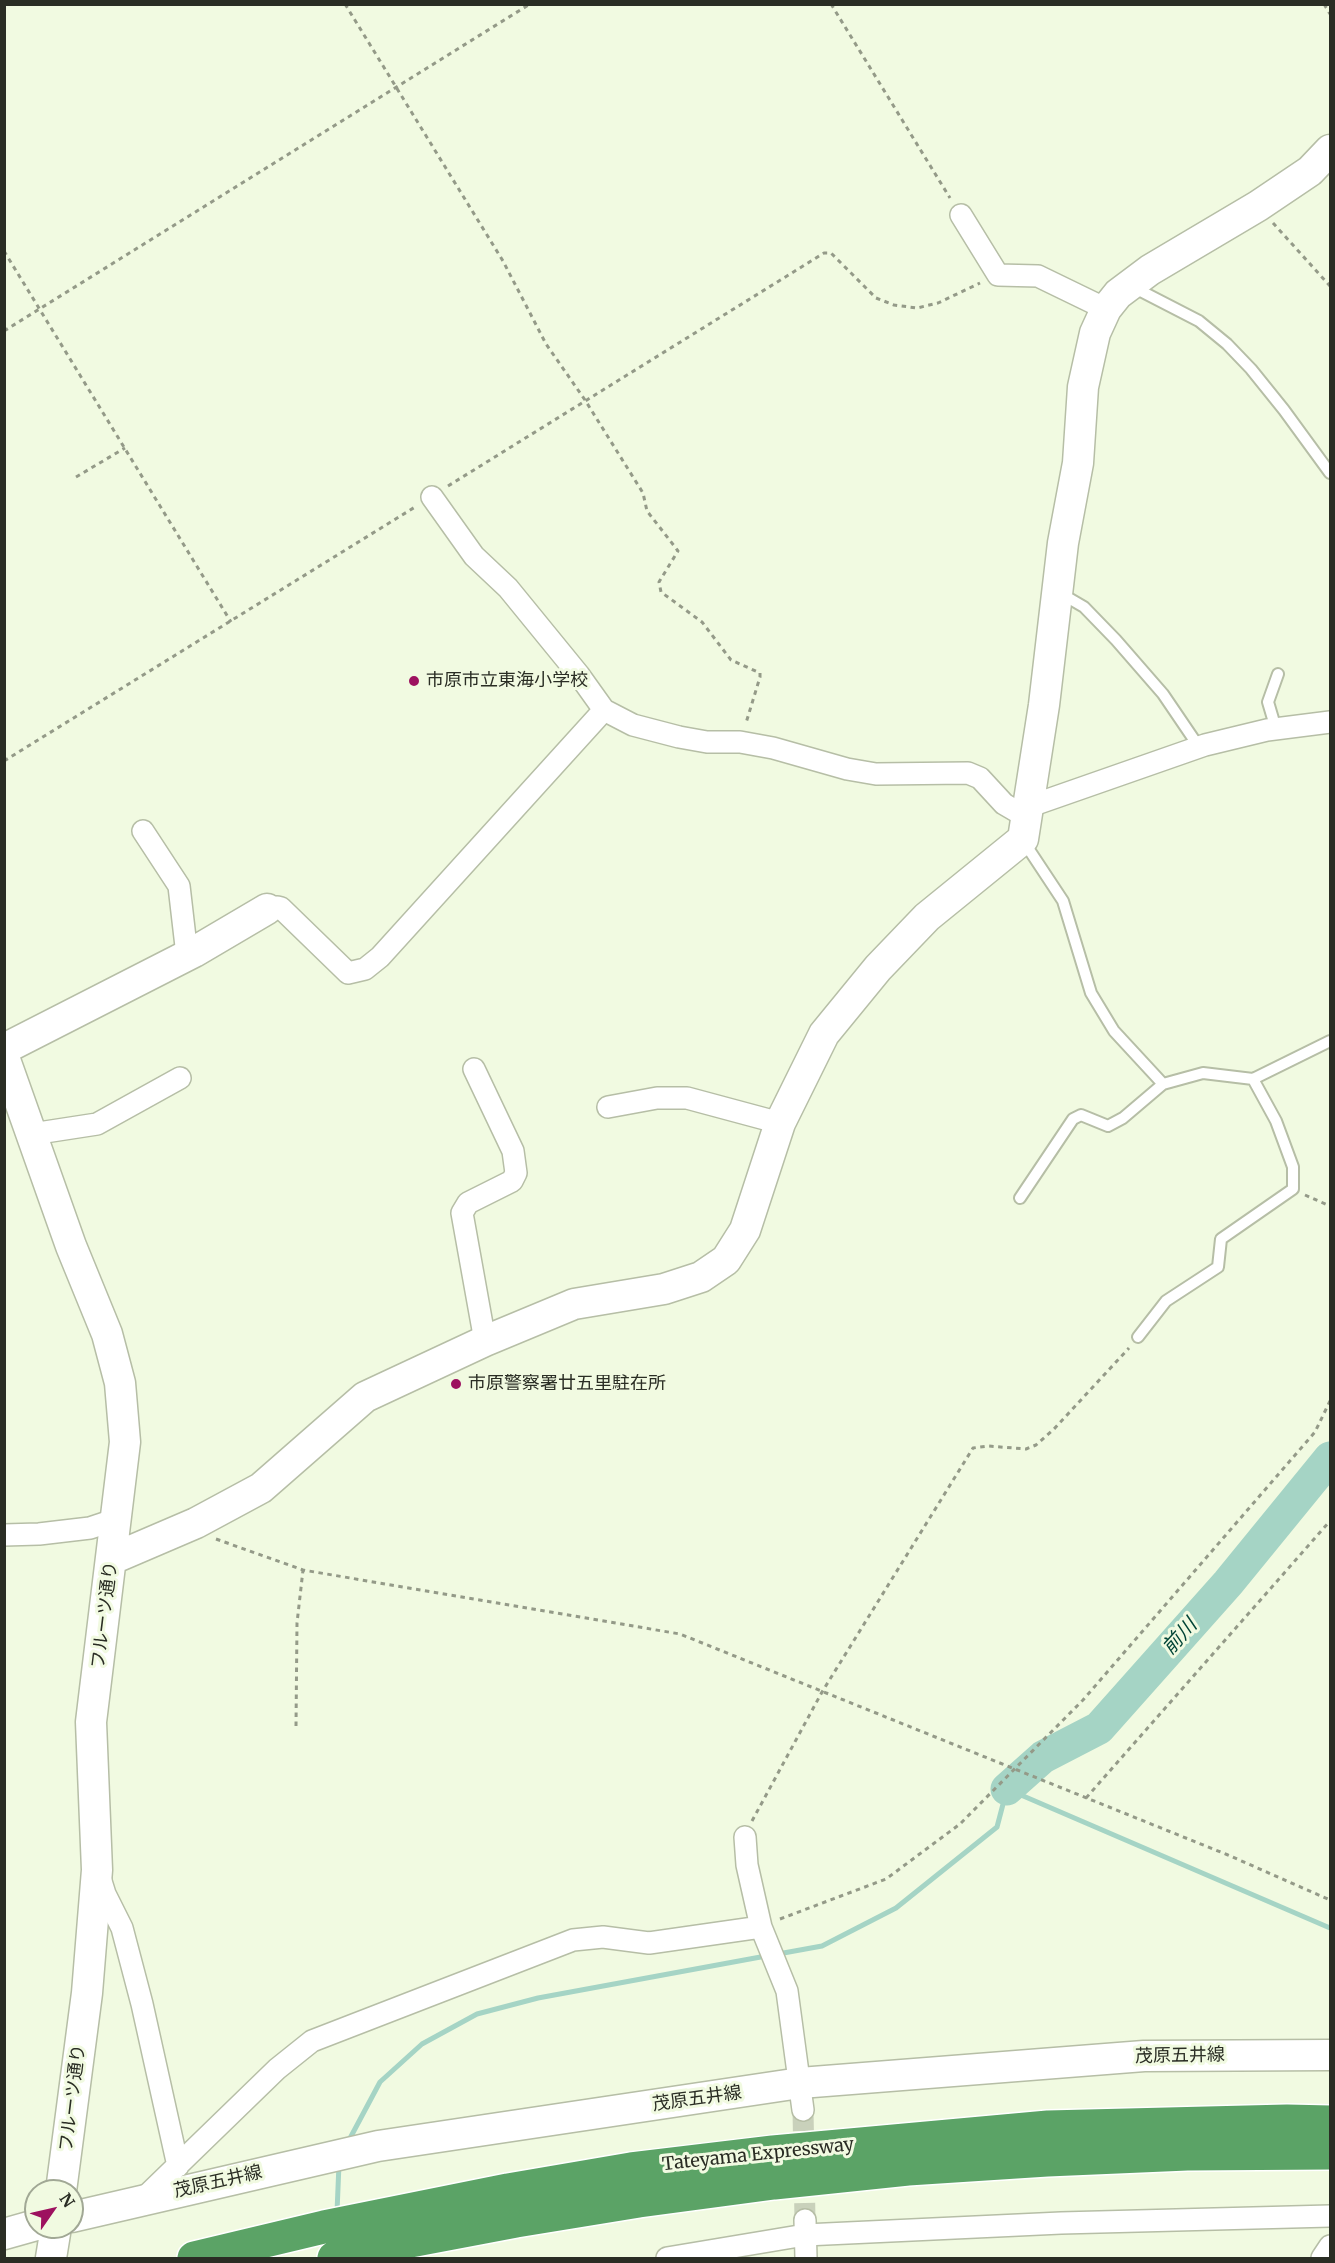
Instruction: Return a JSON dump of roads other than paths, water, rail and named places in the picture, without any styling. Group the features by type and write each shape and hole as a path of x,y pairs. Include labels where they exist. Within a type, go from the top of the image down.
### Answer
{"highway":[{"name":"Tateyama Expressway","path":"194,2259 254,2243 897,2170 1047,2160 1285,2137 1330,2122"},
{"name":"Tateyama Expressway","path":"1285,2137 1330,2153"},
{"name":"Tateyama Expressway","path":"333,2259 384,2230"}],"street":[{"path":"112,1559 196,1523 261,1488 365,1396 485,1341 574,1304 664,1288 701,1277 726,1260 745,1230 780,1123 824,1034 878,968 927,917 1023,839 1026,806 1044,705 1063,543 1078,463 1083,387 1095,333 1106,309 1118,294 1150,270 1258,206 1310,171 1330,150"},
{"path":"961,215 998,275 1038,276 1106,309"},
{"path":"432,497 474,556 508,588 579,675 604,710 633,725 679,737 707,742 740,742 773,748 847,769 876,774 968,773 980,778 1004,804 1016,811 1199,747 1276,729 1330,722"},
{"path":"4,1049 187,955 267,909 281,908 348,972 365,969 380,957 604,710"},
{"path":"144,831 179,886 187,955"},
{"name":"フルーツ通り","path":"4,1057 71,1246 107,1334 120,1383 125,1442 91,1722 97,1870 87,1993 63,2179"},
{"path":"474,1070 513,1151 516,1173 512,1181 468,1203 462,1213 485,1341"},
{"path":"32,1134 97,1124 180,1078"},
{"path":"608,1107 657,1098 687,1098 780,1123"},
{"path":"4,1535 39,1534 90,1528 117,1519"},
{"path":"745,1837 747,1865 761,1927 787,1991 801,2097"},
{"path":"97,1870 105,1894 122,1928 142,2004 178,2166"},
{"path":"142,2200 277,2068 312,2041 573,1940 603,1937 649,1943 761,1927"},
{"name":"茂原五井線","path":"84,2214 378,2146 1144,2056 1330,2055"},
{"path":"667,2259 805,2228 1330,2216"},
{"path":"805,2228 806,2259"},
{"path":"4,2234 24,2229"},
{"path":"51,2259 54,2239"},
{"path":"1322,2259 1330,2246"}],"lane":[{"path":"1130,286 1199,321 1227,344 1251,369 1284,410 1330,473"},
{"path":"1057,591 1084,607 1116,640 1163,694 1199,747"},
{"path":"1276,729 1268,702 1278,674"},
{"path":"1023,839 1063,900 1091,993 1114,1031 1163,1084"},
{"path":"1020,1198 1073,1119 1081,1114 1108,1126 1123,1118 1163,1084 1203,1073 1253,1079 1330,1041"},
{"path":"1138,1337 1166,1301 1218,1267 1221,1257 1221,1239 1293,1189 1293,1167 1276,1121 1253,1079"}],"waterway":[{"name":"前川","path":"1007,1789 1043,1757 1099,1728 1228,1583 1330,1458"},
{"path":"778,1954 822,1946 896,1908 997,1827 1007,1789 1330,1928"},
{"path":"348,2142 380,2082 422,2044 477,2014 538,1998 766,1956"},
{"path":"337,2212 339,2164"}],"tunnel":[{"path":"803,2110 805,2220"}],"place":[{"name":"市原市立東海小学校","path":"414,681"},
{"name":"市原警察署廿五里駐在所","path":"456,1384"}]}
